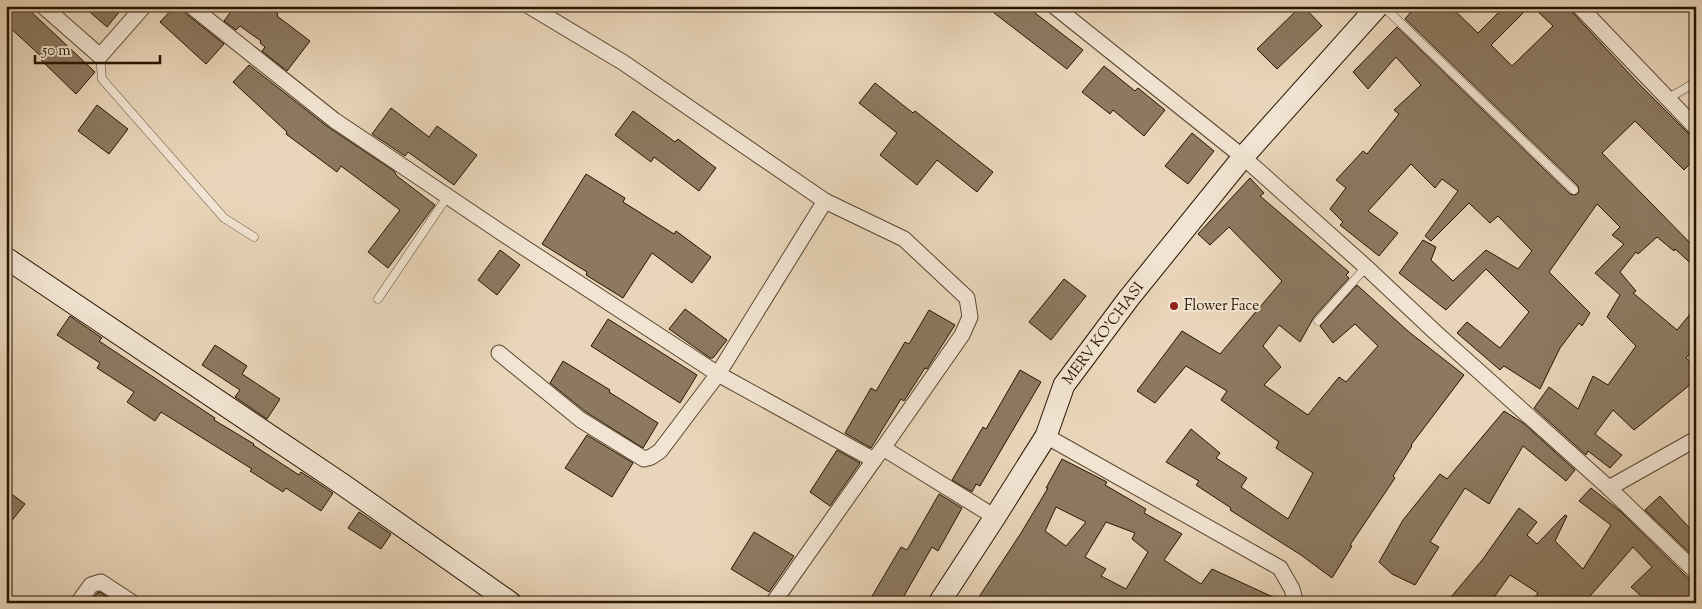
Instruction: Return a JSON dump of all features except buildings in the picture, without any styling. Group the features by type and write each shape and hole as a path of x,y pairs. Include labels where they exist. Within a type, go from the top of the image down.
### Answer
{"street":[{"path":"43,6 100,56 144,6"},
{"path":"192,6 334,120 447,197 718,374 879,454 995,517"},
{"path":"1054,6 1243,157 1609,488 1696,572"},
{"name":"MERV KO'CHASI","path":"940,603 1046,436 1064,385 1129,298 1243,157 1378,6"},
{"path":"1579,6 1696,128"},
{"path":"532,7 624,63 825,201 904,238 967,298 970,317 962,335 773,603"},
{"path":"499,353 581,420 644,459 652,457 660,451 718,374 825,201"},
{"path":"6,258 342,484 511,603"},
{"path":"1046,436 1280,568 1292,589 1296,603"},
{"path":"1609,488 1696,439"},
{"path":"78,603 91,585 101,582 133,603"}],"lane":[{"path":"1383,6 1574,190"},
{"path":"100,56 102,79 224,218 254,237"},
{"path":"1667,99 1696,82"},
{"path":"378,299 447,197"},
{"path":"1318,321 1366,267"}],"place":[{"name":"Flower Face","path":"1174,306"}]}
